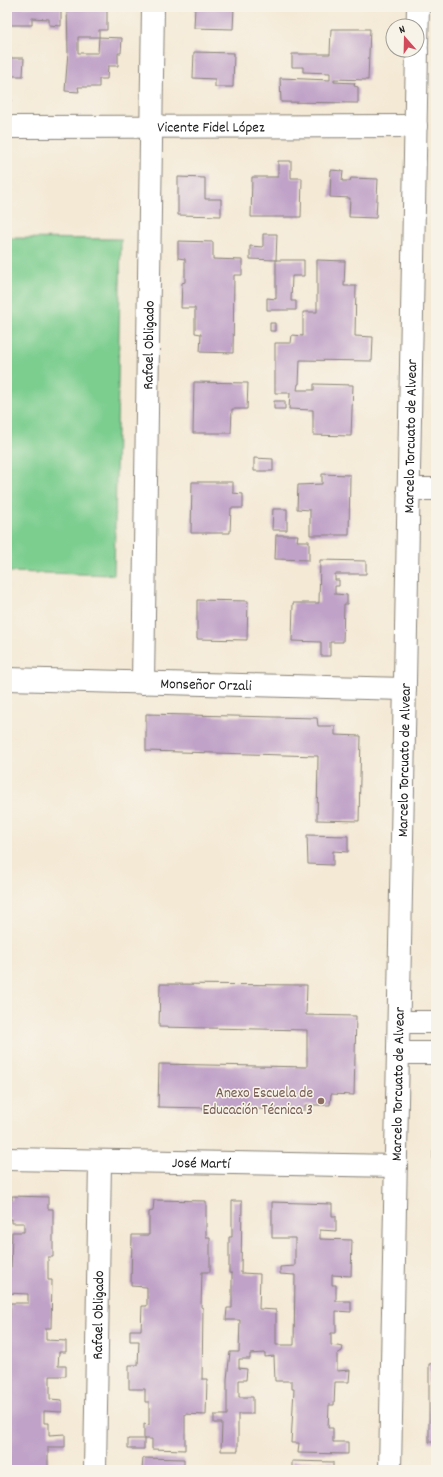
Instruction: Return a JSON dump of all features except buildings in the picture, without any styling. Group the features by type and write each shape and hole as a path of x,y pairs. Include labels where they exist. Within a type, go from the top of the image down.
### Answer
{"street":[{"name":"Rafael Obligado","path":"143,683 153,7"},
{"path":"418,7 418,18"},
{"name":"Marcelo Torcuato de Alvear","path":"390,1470 417,58"},
{"name":"Vicente Fidel López","path":"7,127 416,126"},
{"path":"408,489 436,489"},
{"name":"Monseñor Orzali","path":"7,680 405,689"},
{"path":"399,1022 436,1022"},
{"path":"398,1053 436,1053"},
{"name":"José Martí","path":"7,1159 396,1166"},
{"name":"Rafael Obligado","path":"95,1470 100,1161"}],"green space":[{"path":"7,238 121,239 114,575 7,572"}],"place":[{"name":"Anexo Escuela de Educación Técnica 3","path":"321,1101"}]}
